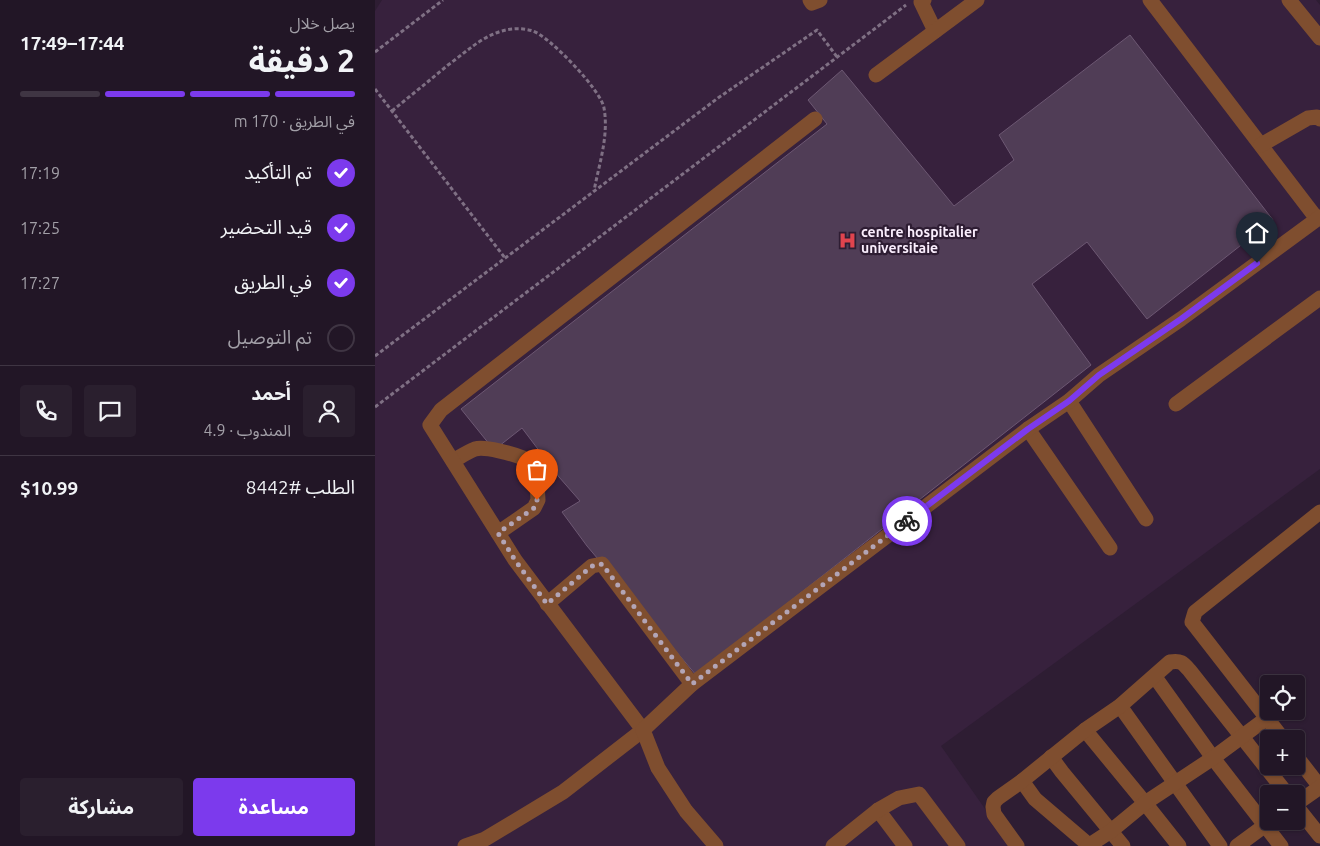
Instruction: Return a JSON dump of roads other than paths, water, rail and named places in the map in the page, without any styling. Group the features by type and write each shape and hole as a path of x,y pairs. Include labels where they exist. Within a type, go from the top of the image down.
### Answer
{"lane":[{"path":"809,0 812,3 820,0"},
{"path":"876,75 977,0"},
{"path":"465,846 485,839 563,792 643,730 692,684 1028,429 1069,401 1099,375 1181,319 1319,218 1150,0"},
{"path":"1289,0 1320,38"},
{"path":"922,1 935,31"},
{"path":"1261,145 1308,118 1317,117 1320,119"},
{"path":"716,846 687,811 658,768 643,730 515,560 431,425 441,410 815,119"},
{"path":"1176,404 1320,298"},
{"path":"1069,401 1146,519"},
{"path":"1028,429 1110,548"},
{"path":"453,461 476,448 523,458 537,484 537,500 534,508 498,533"},
{"path":"1260,709 1192,622 1195,612 1320,512"},
{"path":"547,604 592,566 602,564 692,684"},
{"path":"1017,846 993,814 994,802 1085,730 1120,706 1170,662 1177,661 1184,664 1280,785"},
{"path":"1155,677 1213,758 1260,813"},
{"path":"1120,706 1220,846"},
{"path":"1022,781 1035,799 1089,846 1111,831 1145,803 1176,784 1264,720"},
{"path":"1269,720 1276,730"},
{"path":"1085,730 1179,846"},
{"path":"1051,757 1123,846"},
{"path":"1305,768 1320,787 1305,798"},
{"path":"834,846 878,810 899,798 919,794 959,846"},
{"path":"878,810 905,846"},
{"path":"1305,817 1320,836"},
{"path":"1237,846 1260,829"},
{"path":"1273,830 1281,846"}],"place":[{"name":"centre hospitalier universitaie","path":"847,240"}]}
